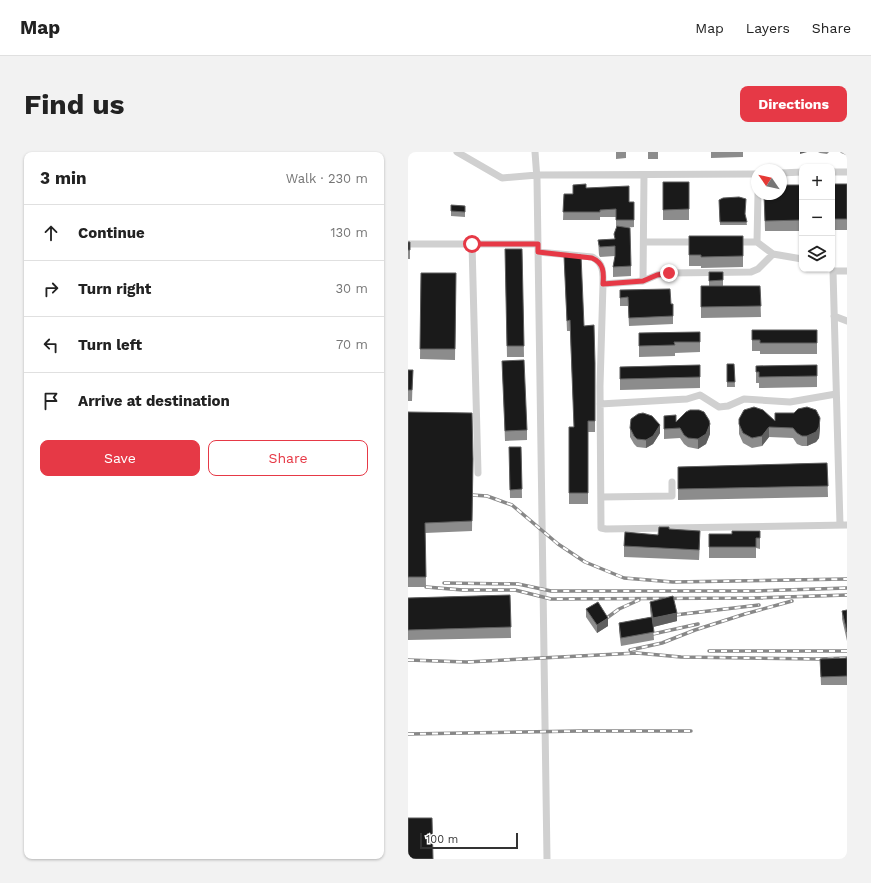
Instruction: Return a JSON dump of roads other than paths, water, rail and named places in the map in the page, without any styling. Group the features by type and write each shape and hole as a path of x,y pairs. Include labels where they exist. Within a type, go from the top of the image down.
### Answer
{"street":[{"path":"457,152 502,178 751,174"},
{"path":"535,152 537,177 547,859"},
{"path":"787,173 799,172"},
{"path":"835,172 847,172"},
{"path":"643,281 644,175"},
{"path":"757,242 758,200"},
{"path":"644,242 704,242"},
{"path":"727,242 757,242 773,254 799,258"},
{"path":"408,244 538,244"},
{"path":"472,244 478,473"},
{"path":"538,252 592,258 595,259 602,267 603,284 600,404 601,528 606,529 843,525 836,394 832,272"},
{"path":"603,284 643,281 657,275 669,273 750,272 758,269 773,254"},
{"path":"835,270 847,271"},
{"path":"834,316 847,321"},
{"path":"600,404 688,399 700,396 719,407 728,406 744,399 790,402 836,394"},
{"path":"601,497 672,496 672,482"}],"railway":[{"path":"472,495 487,496 512,505 558,544 585,562 624,578 673,582 847,579"},
{"path":"444,583 518,584 551,591 756,591 847,588"},
{"path":"426,587 463,590 515,590 551,599 754,598 847,595"},
{"path":"604,620 619,609 639,600"},
{"path":"630,650 662,643 695,630 792,601"},
{"path":"675,615 759,605"},
{"path":"653,634 698,624"},
{"path":"709,651 847,651"},
{"path":"408,660 467,662 637,653 681,657 847,658"},
{"path":"408,734 691,731"}]}
